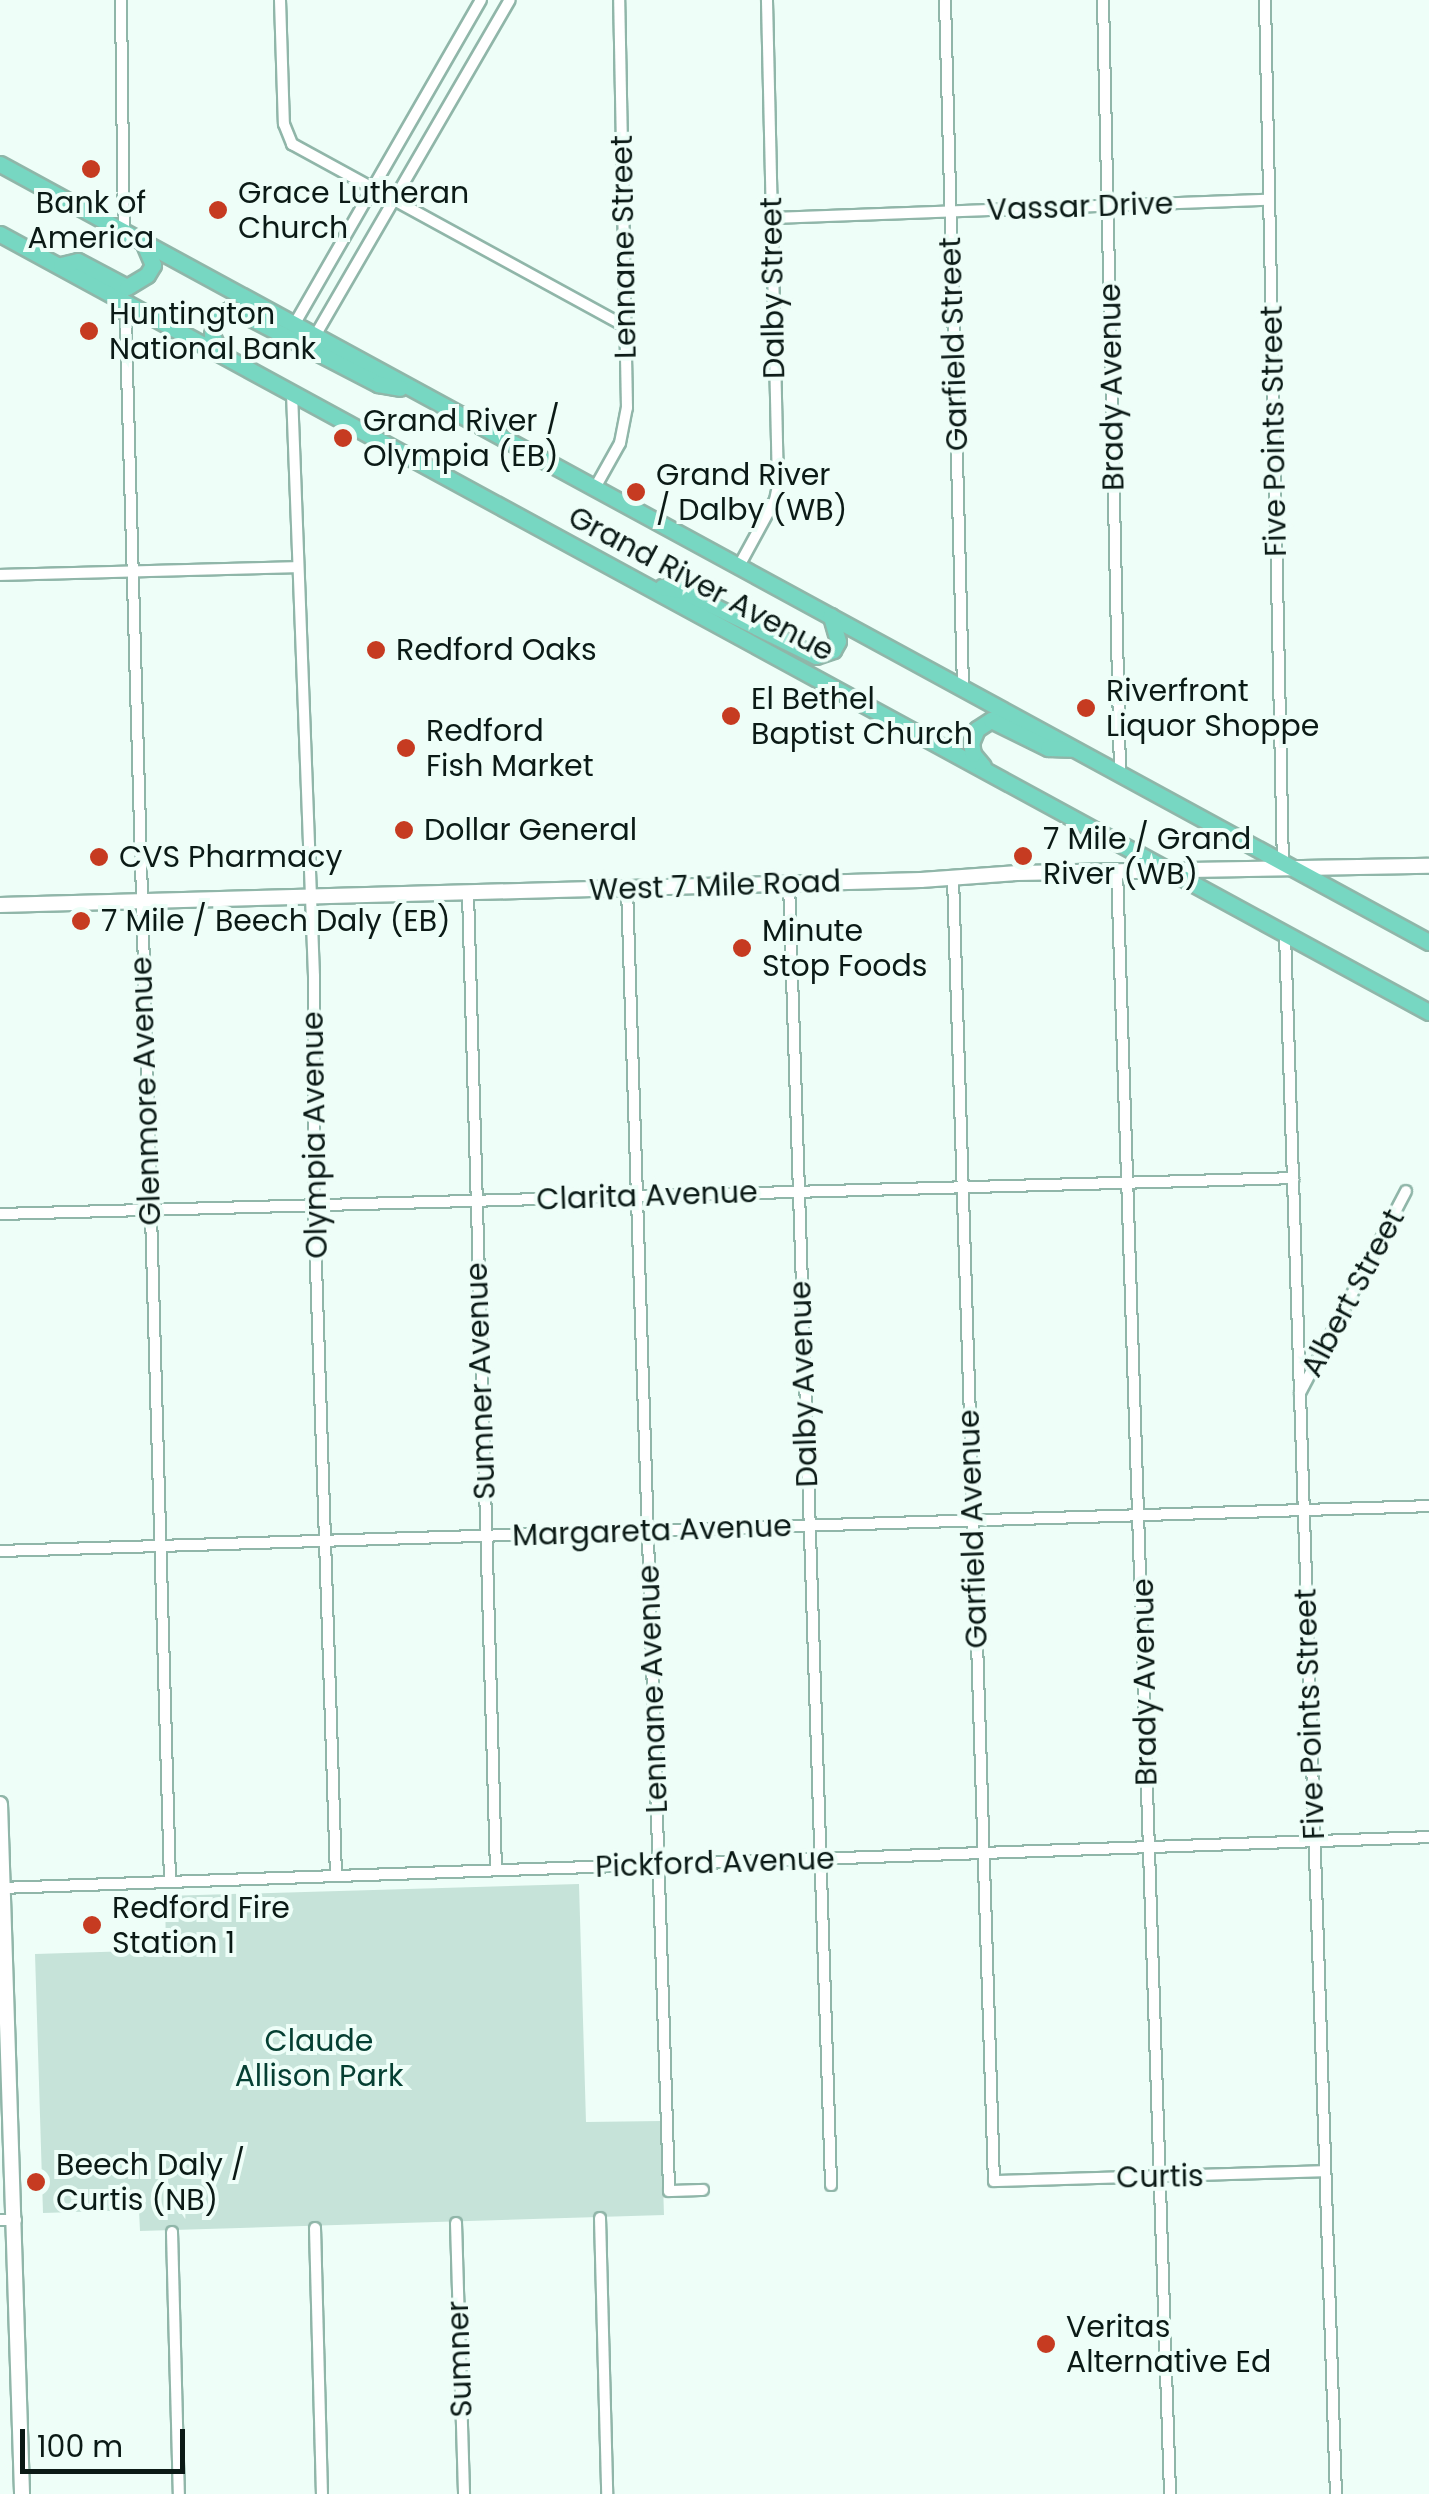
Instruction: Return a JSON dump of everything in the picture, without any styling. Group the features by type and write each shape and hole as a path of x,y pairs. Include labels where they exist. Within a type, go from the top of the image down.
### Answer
{"main road":[{"name":"Grand River Avenue","path":"0,164 1429,942"},
{"name":"Grand River Avenue","path":"0,234 1429,1012"},
{"path":"61,264 78,262 127,287 147,274 153,264 143,242"},
{"path":"221,355 212,335 215,320 229,310 244,312 378,384 418,392"},
{"path":"648,586 682,590 816,656 833,650 838,641 831,616"},
{"path":"990,772 976,760 971,748 976,729 986,722 996,720 1048,748 1076,750"},
{"name":"West 7 Mile Road","path":"0,905 1117,870 1429,866"},
{"path":"0,1804 8,2220 22,2494"}],"street":[{"path":"120,0 124,232"},
{"path":"280,0 286,134 292,144 626,327"},
{"path":"294,325 481,0"},
{"path":"314,336 510,0"},
{"name":"Lennane Street","path":"596,486 625,426 619,0"},
{"name":"Dalby Street","path":"739,566 775,500 778,486 766,0"},
{"name":"Garfield Street","path":"946,0 963,688"},
{"name":"Brady Avenue","path":"1103,0 1120,774"},
{"name":"Five Points Street","path":"1265,0 1291,866"},
{"name":"Vassar Drive","path":"771,218 1269,200"},
{"name":"Glenmore Avenue","path":"124,300 170,1882"},
{"name":"Olympia Avenue","path":"292,393 310,897 314,1205 336,1876"},
{"path":"0,575 297,567"},
{"name":"Brady Avenue","path":"1117,870 1142,1515 1148,1848 1170,2494"},
{"name":"Garfield Avenue","path":"953,878 994,2181"},
{"name":"Dalby Avenue","path":"789,883 831,2185"},
{"name":"Lennane Avenue","path":"627,888 669,2190 703,2190"},
{"name":"Sumner Avenue","path":"468,892 496,1870"},
{"name":"Five Points Street","path":"1286,934 1336,2494"},
{"name":"Clarita Avenue","path":"0,1214 1293,1178"},
{"name":"Albert Street","path":"1299,1394 1406,1191"},
{"name":"Margareta Avenue","path":"0,1551 1429,1506"},
{"name":"Pickford Avenue","path":"1,1888 1429,1837"},
{"name":"Curtis","path":"994,2181 1325,2171"},
{"path":"600,2218 607,2494"},
{"name":"Sumner","path":"456,2223 464,2494"},
{"path":"315,2228 322,2494"},
{"path":"172,2232 180,2494"}],"green space":[{"name":"Claude Allison Park","path":"579,1884 586,2122 661,2121 664,2215 140,2231 139,2210 43,2213 35,1954 166,1950 165,1896"}],"place":[{"name":"Bank of America","path":"91,169"},
{"name":"Grace Lutheran Church","path":"218,210"},
{"name":"Huntington National Bank","path":"89,331"},
{"name":"Grand River / Olympia (EB)","path":"343,438"},
{"name":"Grand River / Dalby (WB)","path":"636,492"},
{"name":"Redford Oaks","path":"376,650"},
{"name":"Riverfront Liquor Shoppe","path":"1086,708"},
{"name":"El Bethel Baptist Church","path":"731,716"},
{"name":"Redford Fish Market","path":"406,748"},
{"name":"Dollar General","path":"404,830"},
{"name":"7 Mile / Grand River (WB)","path":"1023,856"},
{"name":"CVS Pharmacy","path":"99,857"},
{"name":"7 Mile / Beech Daly (EB)","path":"81,921"},
{"name":"Minute Stop Foods","path":"742,948"},
{"name":"Redford Fire Station 1","path":"92,1925"},
{"name":"Beech Daly / Curtis (NB)","path":"36,2182"},
{"name":"Veritas Alternative Ed","path":"1046,2344"}]}
